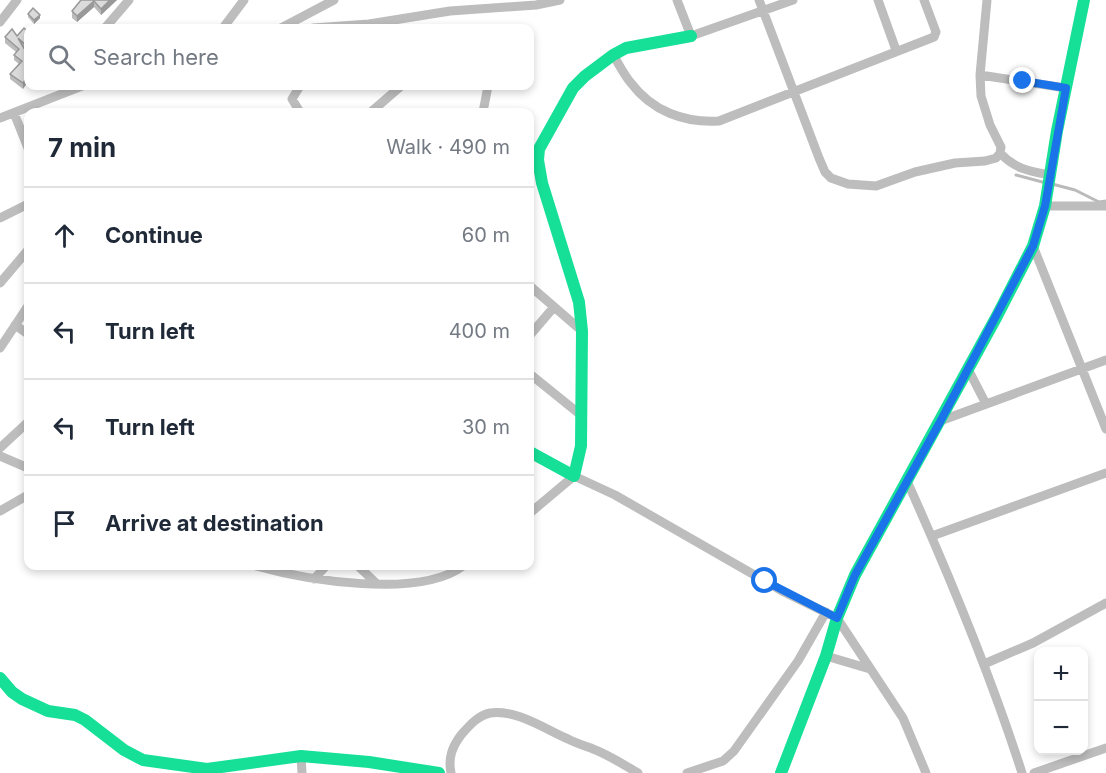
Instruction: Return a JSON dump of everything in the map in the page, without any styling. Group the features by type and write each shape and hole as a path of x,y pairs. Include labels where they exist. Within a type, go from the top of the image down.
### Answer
{"street":[{"path":"0,22 17,0"},
{"path":"108,24 129,0"},
{"path":"226,24 244,0"},
{"path":"289,24 334,0"},
{"path":"369,24 450,11 536,5 560,0"},
{"path":"676,0 691,36"},
{"path":"759,0 825,171 831,178 848,184 876,186 915,172 955,163 985,161 996,158 1000,153 1001,147 990,125 981,96 980,75 987,0"},
{"path":"534,510 574,476 579,461 582,416 582,331 579,302 534,162 539,149 573,88 613,55 626,48 642,44 691,36 793,0"},
{"path":"878,0 896,50"},
{"path":"613,55 630,83 643,96 668,112 697,122 719,121 793,90 926,40 936,34 924,0"},
{"path":"687,773 723,761 734,751 831,615 940,422 1033,246 1045,206 1084,0"},
{"path":"980,75 1066,88"},
{"path":"56,94 59,90"},
{"path":"25,108 69,90"},
{"path":"298,90 292,99 298,108"},
{"path":"376,108 396,90"},
{"path":"484,108 487,90"},
{"path":"0,118 24,108"},
{"path":"14,113 24,138"},
{"path":"1000,153 1010,163 1049,180"},
{"path":"0,218 24,206"},
{"path":"1045,206 1106,206"},
{"path":"1033,246 1106,429"},
{"path":"0,283 24,255"},
{"path":"534,290 582,331"},
{"path":"534,330 554,307"},
{"path":"0,348 24,312"},
{"path":"15,325 24,331"},
{"path":"940,422 1106,360"},
{"path":"968,369 986,404"},
{"path":"534,377 582,416"},
{"path":"0,448 24,426"},
{"path":"534,454 615,495 784,592 831,615 903,718 926,773"},
{"path":"0,456 24,466"},
{"path":"932,536 1106,473"},
{"path":"907,481 984,664 1022,773"},
{"path":"0,511 24,497"},
{"path":"271,570 314,579 377,584 430,580 452,570"},
{"path":"314,579 322,570"},
{"path":"362,570 377,584"},
{"path":"984,664 1033,643 1106,603"},
{"path":"781,773 825,656 831,615"},
{"path":"825,656 870,669"},
{"path":"0,678 12,692 35,706 48,711 75,715 133,756 174,769 224,768 301,756 369,762 439,773"},
{"path":"451,773 448,762 459,738 470,724 490,713 510,714 532,722 595,750 638,773"},
{"path":"1034,773 1106,748"},
{"path":"301,756 302,773"}],"building":[{"path":"81,0 110,0 101,9 94,1 77,16 72,11"},
{"path":"33,8 40,15 34,20 28,14"},
{"path":"24,28 24,43 18,38 24,48 23,83 10,74 22,61 14,55 19,49 5,37 12,29 17,36"}],"waterway":[{"path":"1016,175 1046,183"},
{"path":"1052,184 1075,190 1099,202 1106,201"}],"traffic: fast":[{"path":"781,773 826,656 837,618 855,575 1033,246 1045,206 1057,131 1084,0"},
{"path":"534,454 574,476 581,446 582,331 579,302 542,183 538,160 539,149 573,88 613,55 626,48 691,36"},
{"path":"0,678 12,692 22,699 48,711 75,715 85,720 124,750 143,760 207,769 301,756 369,762 439,773"}],"route":[{"path":"765,581 837,618 855,575 997,316 1033,246 1038,230 1045,206 1066,88 1023,81"}]}
